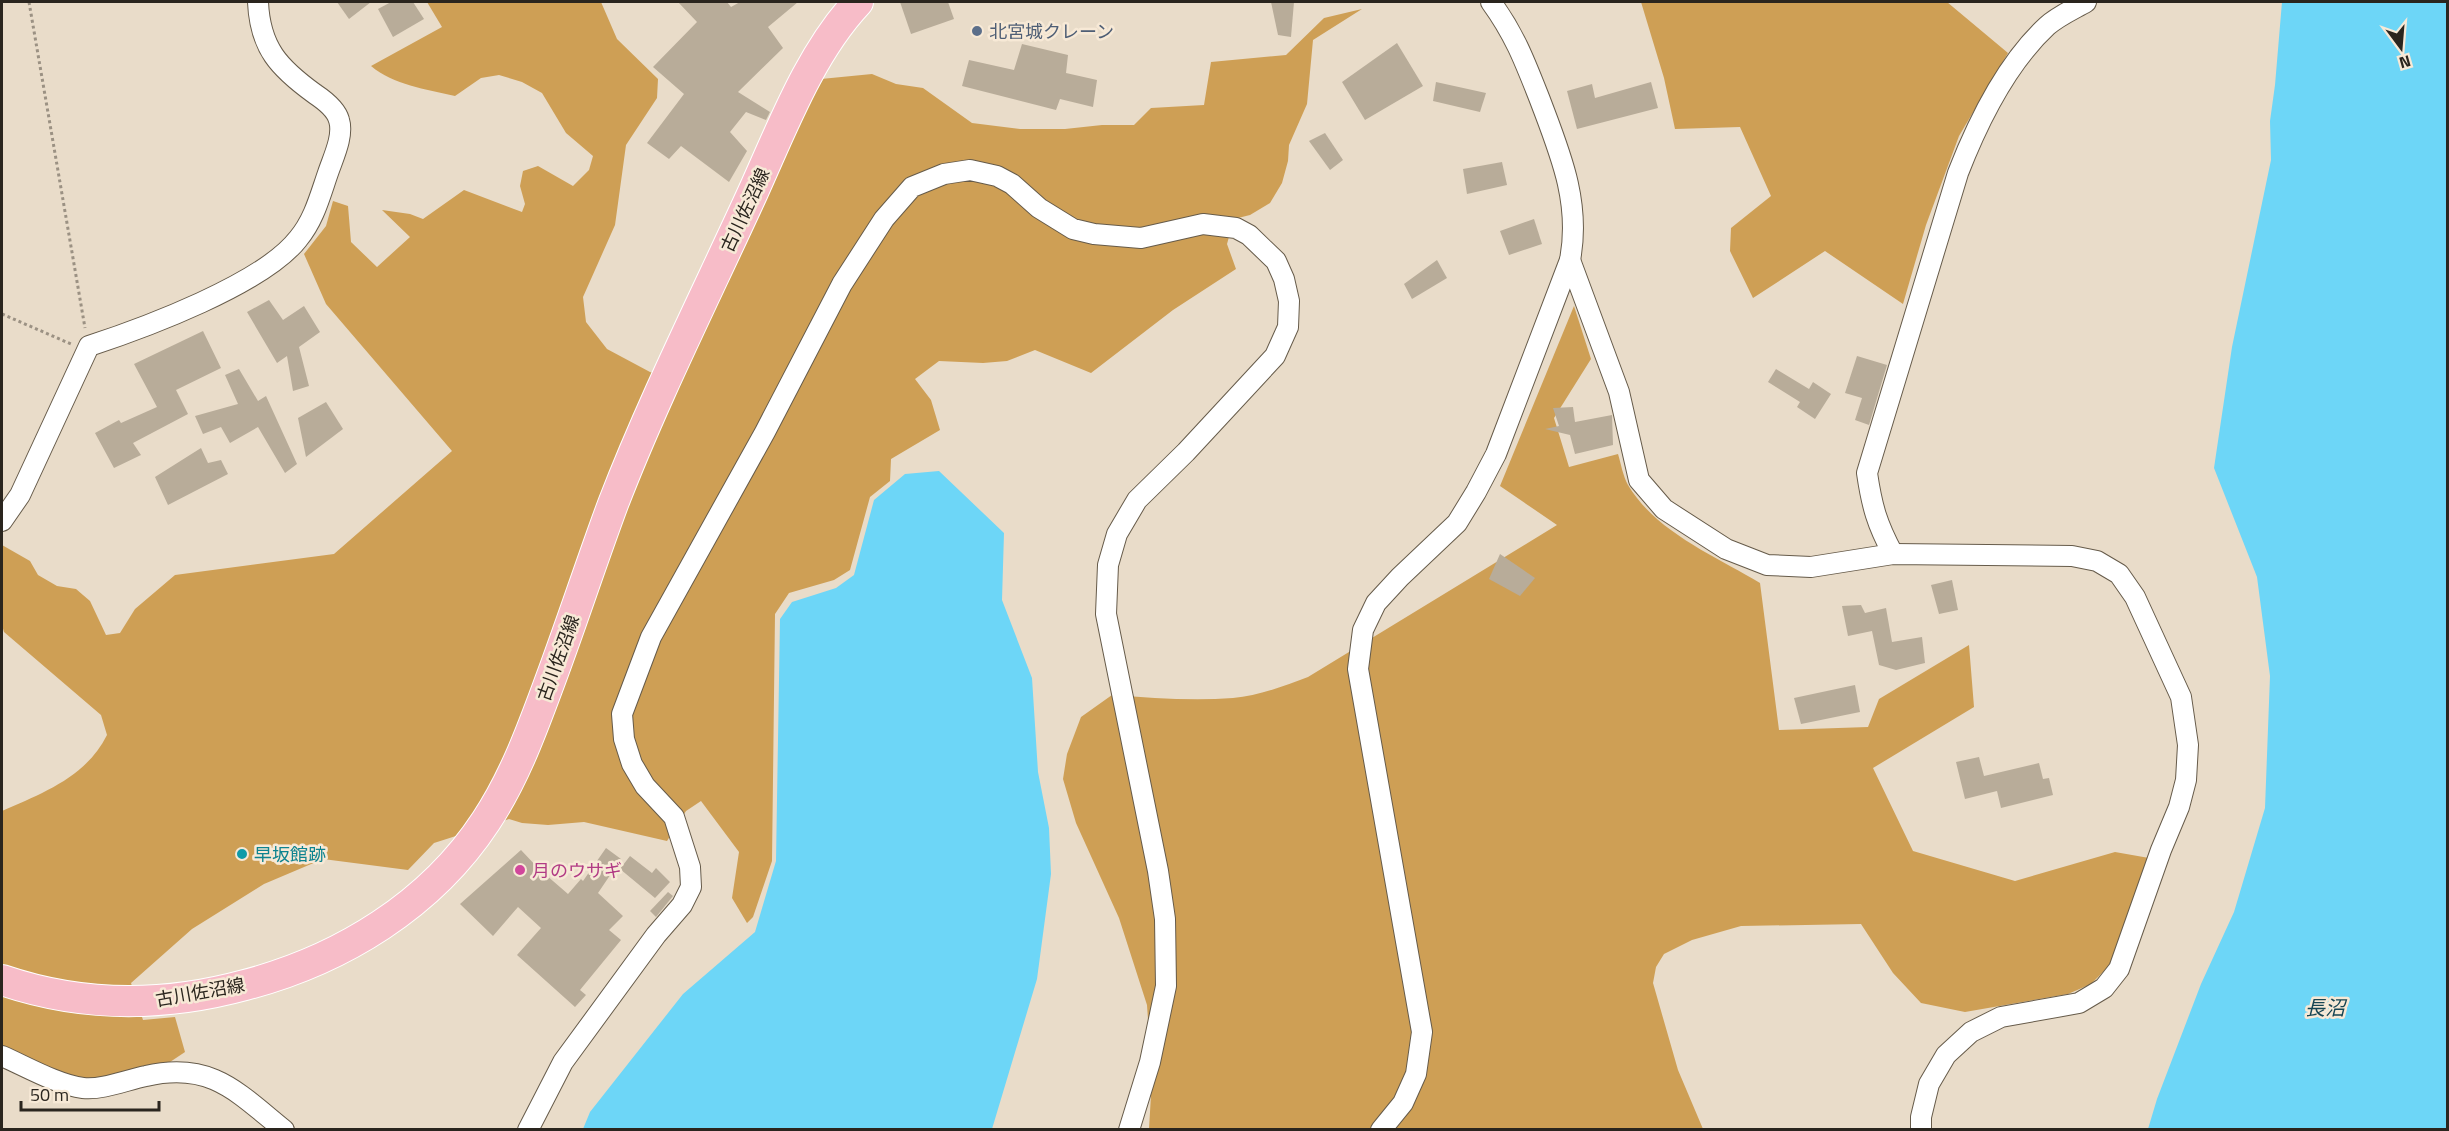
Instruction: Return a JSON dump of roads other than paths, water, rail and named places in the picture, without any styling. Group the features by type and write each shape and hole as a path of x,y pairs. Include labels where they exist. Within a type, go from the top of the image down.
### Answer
{"main road":[{"name":"古川佐沼線","path":"2,980 28,989 111,1001 183,999 254,983 304,966 354,942 397,914 428,889 459,856 486,821 524,748 614,502 657,401 766,163 812,68 834,30 858,2"}],"street":[{"path":"2,521 20,495 89,346 139,329 246,279 286,252 308,225 336,152 340,121 334,110 289,75 270,51 259,19 258,2"},
{"path":"1381,1130 1403,1103 1416,1074 1422,1032 1358,669 1363,630 1376,603 1457,522 1476,492 1496,454 1570,260 1574,238 1574,212 1564,162 1515,38 1491,2"},
{"path":"1893,554 1878,525 1871,505 1867,473 1958,173 1974,131 1998,89 2021,56 2047,26 2086,2"},
{"path":"528,1130 563,1062 656,935 682,905 691,887 690,867 674,817 645,786 632,764 624,739 622,714 651,637 765,432 842,284 884,219 912,187 944,174 970,170 997,177 1012,184 1039,208 1073,229 1094,234 1141,238 1203,224 1219,224 1236,228 1263,247 1276,261 1284,279 1289,301 1288,327 1275,356 1186,452 1137,500 1117,534 1108,565 1107,614 1158,871 1165,919 1166,986 1150,1062 1129,1130"},
{"path":"1570,260 1618,392 1639,480 1664,509 1726,549 1767,565 1810,567 1893,554 2072,556 2097,561 2119,574 2136,597 2181,697 2188,745 2186,780 2180,807 2161,850 2119,969 2103,988 2079,1004 2001,1017 1971,1032 1947,1055 1929,1084 1921,1117 1921,1130"},
{"path":"2,1056 64,1083 83,1088 103,1086 170,1070 194,1072 212,1077 237,1092 285,1130"}],"water":[{"name":"長沼","path":"2282,2 2447,2 2447,1129 2148,1129 2157,1099 2201,984 2234,912 2265,808 2270,676 2257,577 2214,468 2232,347 2271,160 2270,121"},
{"path":"939,471 1004,533 1002,600 1032,678 1038,772 1049,828 1051,874 1037,979 992,1129 583,1129 590,1112 683,994 755,932 776,861 780,619 792,602 836,588 854,575 874,500 905,474"}],"place":[{"name":"北宮城クレーン","path":"977,31"},
{"name":"早坂館跡","path":"242,854"},
{"name":"月のウサギ","path":"520,870"}]}
